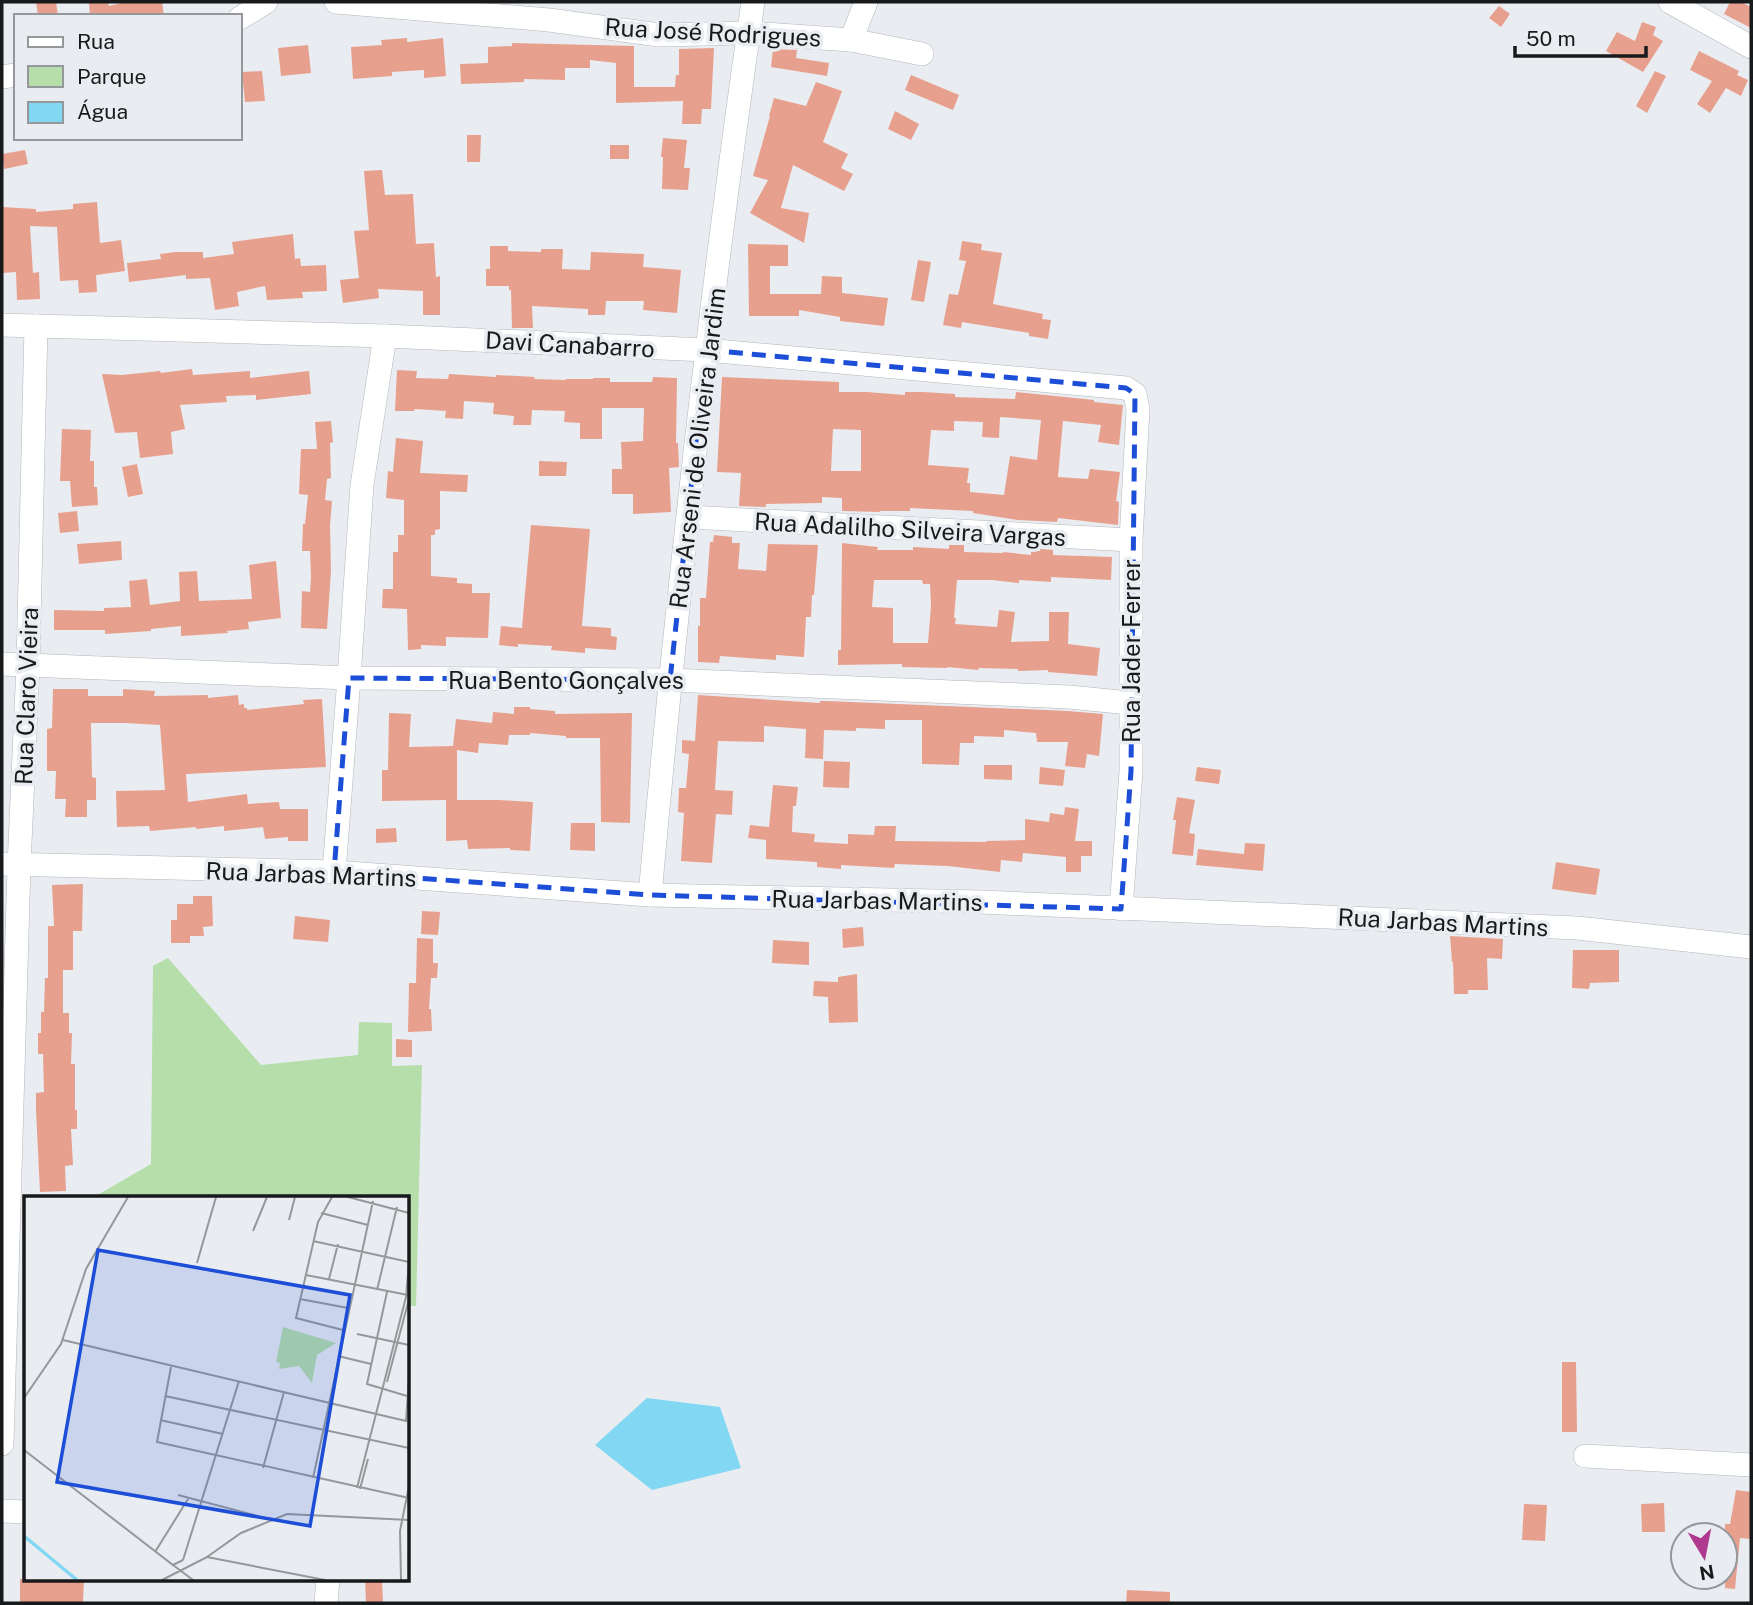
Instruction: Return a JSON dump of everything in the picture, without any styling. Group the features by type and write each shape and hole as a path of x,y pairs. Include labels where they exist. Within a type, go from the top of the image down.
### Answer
{"street":[{"path":"242,17 266,2"},
{"name":"Rua José Rodrigues","path":"336,2 537,18 659,35 749,33 851,40 922,54"},
{"name":"Rua Arseni de Oliveira Jardim","path":"650,895 706,350 753,2"},
{"path":"851,40 866,2"},
{"path":"1670,2 1751,47"},
{"name":"Davi Canabarro","path":"2,325 385,336 706,350 1126,388 1135,394"},
{"name":"Rua Claro Vieira","path":"2,1444 16,1359 5,1182 10,865 28,664 36,326"},
{"path":"334,872 362,485 385,336"},
{"name":"Rua Jader Ferrer","path":"1121,909 1131,771 1131,540 1138,409 1135,394"},
{"name":"Rua Adalilho Silveira Vargas","path":"689,517 1131,540"},
{"name":"Rua Bento Gonçalves","path":"2,664 349,678 670,680 1069,697 1130,703"},
{"name":"Rua Jarbas Martins","path":"10,865 334,872 650,895 981,902 1577,928 1751,947"},
{"path":"1585,1456 1751,1465"},
{"path":"2,1511 24,1512"},
{"path":"326,1603 328,1580"}],"highlighted area":[{"path":"706,350 1126,388 1135,394 1131,771 1121,909 650,895 334,872 349,678 670,680"}],"green space":[{"path":"168,958 261,1065 358,1055 359,1022 392,1023 392,1066 422,1065 416,1306 410,1306 410,1196 96,1196 151,1164 153,966"}],"water":[{"path":"647,1398 720,1407 741,1468 652,1490 595,1445"}],"building":[{"path":"36,2 56,2 58,14 38,14"},
{"path":"89,2 108,2 109,6 125,2 162,2 164,14 90,14"},
{"path":"1730,2 1741,2 1751,7 1751,28 1724,14"},
{"path":"1499,6 1510,14 1501,27 1489,18"},
{"path":"1642,22 1656,27 1653,35 1663,41 1643,72 1606,51 1617,32 1635,41"},
{"path":"407,38 407,42 443,38 446,76 424,78 424,70 353,79 351,47 382,45 381,40"},
{"path":"512,43 634,46 634,87 675,87 676,75 679,75 679,49 714,48 711,109 702,109 701,124 682,124 683,101 616,103 616,63 590,60 590,68 565,68 565,80 524,79 524,82 461,84 460,64 488,63 488,47 512,46"},
{"path":"308,45 311,73 281,76 278,48"},
{"path":"773,49 797,50 796,58 829,63 827,76 771,67"},
{"path":"1699,51 1739,71 1737,75 1748,80 1741,96 1726,88 1710,113 1697,104 1712,81 1690,70"},
{"path":"262,71 265,101 245,102 242,72"},
{"path":"1655,71 1666,76 1647,113 1636,106"},
{"path":"911,75 959,95 953,110 905,90"},
{"path":"816,82 842,91 823,142 848,154 841,168 853,174 844,191 793,165 781,208 809,213 804,243 750,213 768,180 753,176 774,98 806,106"},
{"path":"895,111 919,124 911,140 888,129"},
{"path":"467,135 481,135 480,162 467,162"},
{"path":"663,138 687,140 684,168 690,168 688,190 662,189"},
{"path":"610,145 629,145 629,159 610,159"},
{"path":"25,150 28,164 4,169 2,154"},
{"path":"382,170 385,195 413,194 416,244 434,243 436,277 440,276 440,315 423,315 423,291 378,289 379,298 343,303 340,280 359,278 354,231 369,230 364,171"},
{"path":"97,202 100,243 121,240 125,271 96,275 97,292 79,293 78,280 60,281 57,227 30,226 33,273 39,272 40,299 17,300 16,272 2,273 2,207 36,209 36,212 73,209 73,204"},
{"path":"293,234 295,259 300,258 301,266 326,265 327,291 302,292 303,298 267,300 265,286 237,292 239,306 215,310 210,278 186,279 186,275 129,282 127,263 161,259 160,254 176,252 203,252 203,258 234,254 232,242"},
{"path":"962,241 982,244 981,250 1002,253 993,304 1043,314 1042,319 1051,320 1048,339 1029,336 1029,333 962,322 961,328 943,325 949,294 958,295 966,261 959,260"},
{"path":"748,244 788,245 788,266 770,266 770,294 821,294 822,276 842,277 842,293 888,298 884,326 840,321 840,317 799,310 799,316 749,316"},
{"path":"490,246 508,246 508,251 541,252 541,249 563,249 562,269 590,270 591,252 644,254 643,267 681,270 677,313 643,310 644,301 606,301 605,315 588,315 588,309 532,306 533,328 512,328 509,286 486,286 486,269 490,269"},
{"path":"918,260 931,262 924,302 911,300"},
{"path":"192,369 193,375 250,371 250,378 309,371 311,394 256,400 256,395 226,396 227,402 180,405 185,429 171,432 173,454 140,458 137,432 115,433 102,374 161,373"},
{"path":"397,370 417,371 416,378 448,379 449,374 566,380 610,378 610,382 652,382 653,377 677,378 676,443 679,467 669,468 671,512 633,514 633,494 612,494 612,469 622,469 621,442 643,441 644,408 602,408 602,439 580,439 580,423 564,422 565,411 532,410 531,425 513,425 514,416 493,414 494,403 464,401 463,419 445,418 446,411 395,411"},
{"path":"722,377 839,382 839,392 905,395 905,392 923,392 955,394 955,397 1015,399 1016,392 1123,405 1119,445 1098,442 1101,425 1063,421 1058,477 1088,479 1090,469 1120,472 1116,501 1119,502 1118,525 1058,518 1057,522 1018,520 973,511 910,508 910,511 842,511 842,498 822,497 822,503 739,506 741,473 717,472","holes":["1000,417 1041,420 1037,460 1010,456 1004,495 970,492 970,483 967,483 969,468 928,465 931,430 954,431 954,421 983,422 982,437 999,438","833,429 861,430 861,471 831,471"]},
{"path":"331,421 331,478 327,479 325,500 332,501 327,629 301,628 302,591 310,592 311,577 310,551 302,551 308,495 299,494 301,449 317,449 315,422"},
{"path":"62,429 91,430 90,461 94,461 94,487 97,487 98,505 72,507 70,481 60,481"},
{"path":"396,438 423,441 420,473 468,475 467,492 440,491 440,529 435,530 435,535 431,535 431,576 457,578 457,583 472,584 472,593 490,593 488,638 446,637 446,646 421,645 421,649 408,650 407,609 382,608 383,589 393,589 393,552 398,552 398,535 404,535 404,500 386,498 388,471 393,472"},
{"path":"539,461 567,462 566,476 539,476"},
{"path":"137,464 143,494 128,497 122,467"},
{"path":"77,511 79,531 60,533 58,513"},
{"path":"531,525 590,529 582,626 611,628 611,636 617,637 616,650 585,648 585,653 551,650 552,646 499,645 501,626 522,628"},
{"path":"714,535 732,537 732,543 740,543 738,569 766,571 768,544 818,545 811,617 806,617 804,657 776,655 776,660 720,656 719,663 698,662 700,598 706,598 710,542 713,542"},
{"path":"121,541 122,560 79,564 77,544"},
{"path":"842,543 878,547 877,550 913,550 913,547 949,549 949,545 964,545 964,552 1031,555 1031,550 1040,549 1053,550 1053,555 1112,557 1111,580 1051,577 1051,582 1019,580 1019,583 957,580 955,624 997,627 999,610 1015,612 1011,642 1049,641 1049,612 1069,612 1068,644 1100,648 1097,676 1048,670 902,667 902,664 838,665 838,650 841,650","holes":["874,580 922,580 923,584 930,584 928,643 893,643 893,608 872,607"]},
{"path":"276,561 281,618 248,622 249,629 181,636 181,626 105,634 105,630 54,630 54,610 104,611 104,608 131,607 129,581 147,579 150,605 180,601 179,572 197,571 199,601 252,599 249,565"},
{"path":"53,689 88,689 88,696 123,696 123,689 155,691 154,696 208,695 208,698 238,695 239,705 244,704 247,710 304,704 303,700 322,699 326,767 186,774 188,802 247,794 248,804 279,802 280,809 308,809 308,841 288,841 288,837 265,839 263,827 224,831 224,826 150,831 149,826 117,827 116,791 165,790 160,725 91,723 92,777 96,778 96,800 87,800 87,817 65,817 66,799 55,799 56,771 47,771 47,729 52,728"},
{"path":"698,695 820,703 827,701 1103,714 1099,756 1087,754 1085,768 1065,766 1068,742 1037,742 1036,733 1004,730 1004,737 974,736 974,743 960,743 959,765 922,764 922,720 885,720 885,729 824,730 823,759 805,758 806,729 764,726 764,742 718,741 715,790 733,791 732,815 716,814 712,863 681,861 684,813 678,812 679,788 686,788 689,754 682,753 682,740 695,741"},
{"path":"514,707 555,711 555,714 632,713 630,823 601,822 600,738 566,738 530,733 509,735 508,745 479,743 478,753 457,750 457,800 533,802 530,851 510,848 468,849 467,840 446,841 446,800 382,801 382,770 388,770 389,713 411,714 409,747 453,746 456,719 492,723 493,712 514,714"},
{"path":"824,761 850,762 849,788 823,787"},
{"path":"984,765 1012,765 1012,780 984,779"},
{"path":"1040,767 1065,770 1063,786 1039,784"},
{"path":"1197,767 1221,770 1219,784 1195,781"},
{"path":"773,785 798,787 796,806 793,806 792,832 815,834 814,842 848,844 848,834 874,835 875,826 896,826 895,841 1025,840 1025,819 1049,822 1050,813 1064,815 1065,807 1079,809 1075,841 1092,841 1092,856 1081,856 1081,872 1066,872 1066,857 1023,853 1022,862 1001,860 1000,872 895,864 894,868 841,865 841,869 817,867 817,862 766,859 766,840 748,838 750,825 769,827"},
{"path":"1177,797 1195,800 1189,833 1195,834 1193,856 1172,854"},
{"path":"571,823 595,823 595,851 570,850"},
{"path":"396,828 397,842 376,843 376,829"},
{"path":"1245,843 1265,844 1263,871 1196,865 1198,849 1244,854"},
{"path":"1556,862 1600,869 1596,895 1552,889"},
{"path":"83,884 82,931 73,931 73,970 63,970 63,1013 69,1013 69,1033 72,1033 71,1064 75,1064 77,1129 71,1129 73,1165 65,1166 66,1191 40,1192 36,1093 44,1092 43,1054 38,1054 38,1033 41,1033 41,1012 44,1012 45,978 48,978 48,926 54,926 52,885"},
{"path":"193,896 212,896 213,926 203,927 204,936 190,936 190,943 171,943 171,920 177,920 177,904 193,904"},
{"path":"422,911 440,912 438,935 421,934"},
{"path":"295,916 330,920 328,942 293,939"},
{"path":"863,927 864,946 843,948 842,929"},
{"path":"1450,936 1503,939 1502,959 1487,958 1488,990 1468,990 1468,994 1454,994"},
{"path":"417,938 433,939 433,963 438,963 437,978 431,978 429,1009 432,1031 408,1032 409,983 416,983"},
{"path":"773,940 809,942 809,965 772,963"},
{"path":"1573,950 1619,950 1619,982 1590,983 1589,989 1572,988"},
{"path":"857,974 858,1022 829,1023 828,997 813,996 814,981 838,982 838,977"},
{"path":"396,1039 412,1040 412,1057 396,1057"},
{"path":"1562,1362 1576,1362 1577,1432 1562,1432"},
{"path":"1736,1490 1751,1492 1751,1539 1740,1538 1739,1548 1739,1521 1731,1521"},
{"path":"1664,1503 1665,1532 1642,1532 1641,1504"},
{"path":"1524,1504 1547,1505 1545,1541 1522,1540"},
{"path":"20,1579 84,1580 83,1603 20,1603"},
{"path":"365,1580 382,1580 383,1603 366,1603"},
{"path":"1127,1590 1170,1592 1170,1603 1126,1603"}]}
